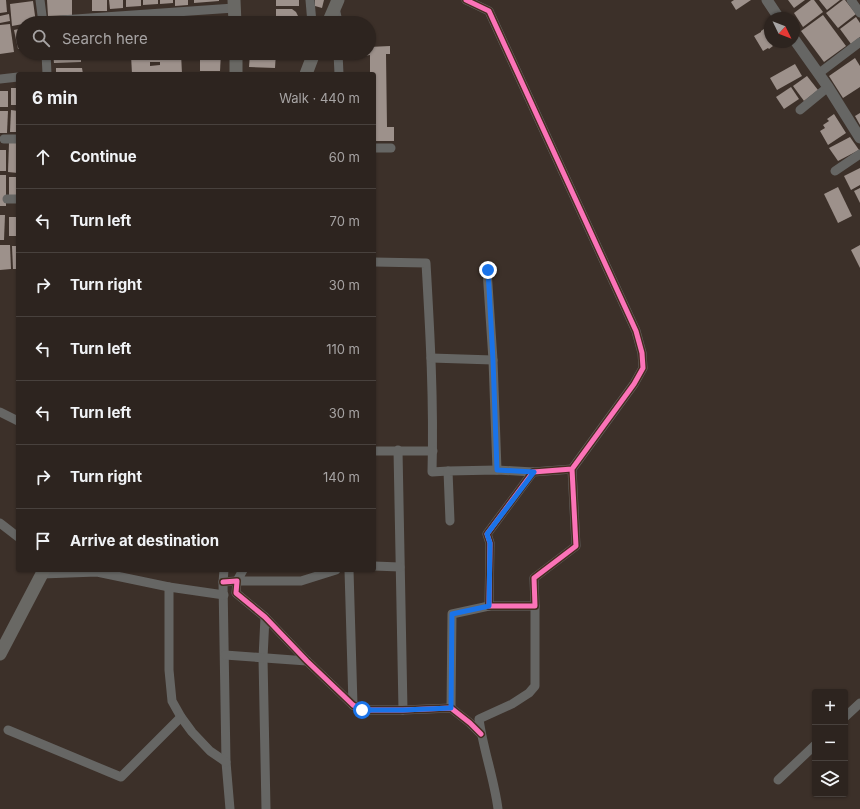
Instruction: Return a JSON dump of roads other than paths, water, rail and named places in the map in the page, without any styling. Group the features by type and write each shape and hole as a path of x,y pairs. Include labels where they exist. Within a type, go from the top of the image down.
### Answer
{"main road":[{"path":"234,4 235,16"},
{"path":"331,16 336,4"},
{"path":"236,60 236,72"},
{"path":"307,72 312,60"},
{"path":"0,654 43,572"}],"street":[{"path":"40,0 42,16"},
{"path":"310,0 311,16"},
{"path":"466,0 489,11 636,331 642,353 643,368 634,384 572,469 576,546 534,578 535,686 529,693 512,704 479,719 498,809"},
{"path":"767,0 775,12"},
{"path":"851,0 860,13"},
{"path":"104,16 234,4"},
{"path":"336,4 337,16"},
{"path":"818,74 860,42"},
{"path":"800,48 828,87 860,138"},
{"path":"46,60 47,72"},
{"path":"338,60 338,72"},
{"path":"0,79 16,77"},
{"path":"800,110 828,87"},
{"path":"4,139 16,139"},
{"path":"376,148 391,148"},
{"path":"834,171 860,154"},
{"path":"7,199 16,199"},
{"path":"376,262 426,263 431,358 432,472 497,470 534,472 572,469"},
{"path":"488,270 497,470"},
{"path":"431,358 493,360"},
{"path":"0,412 16,420"},
{"path":"398,450 403,710"},
{"path":"376,451 433,451"},
{"path":"448,471 450,521"},
{"path":"489,606 490,543 487,534 534,472"},
{"path":"0,522 16,535"},
{"path":"376,566 400,567"},
{"path":"43,572 97,572 169,587 224,595"},
{"path":"224,572 226,762 230,809"},
{"path":"242,572 237,580 236,593 265,618 353,705 362,710 451,708 481,734"},
{"path":"224,582 237,580 301,581 330,572"},
{"path":"349,572 353,705"},
{"path":"169,587 168,670 172,702 192,732 210,751 226,762"},
{"path":"451,708 452,614 489,606 535,606"},
{"path":"265,618 263,658 266,809"},
{"path":"225,656 307,661"},
{"path":"848,714 860,703"},
{"path":"8,730 120,777 181,717"},
{"path":"778,780 812,748"}]}
